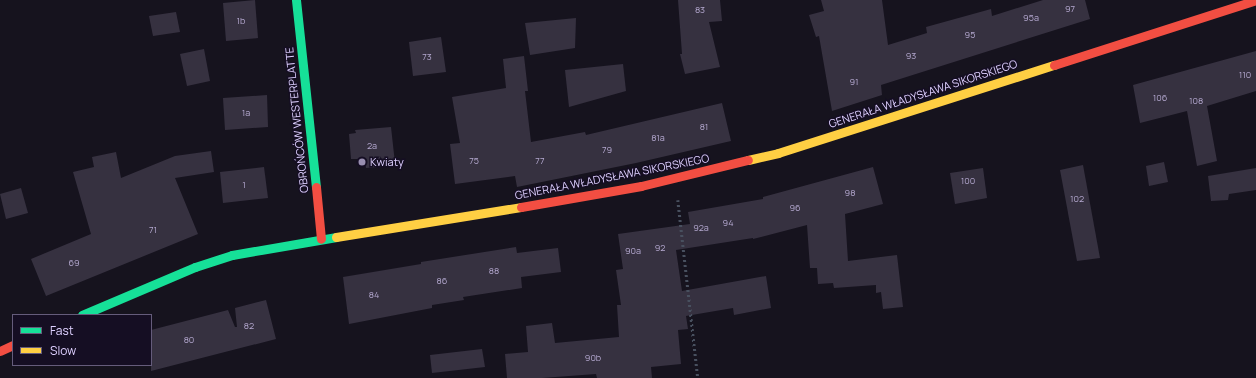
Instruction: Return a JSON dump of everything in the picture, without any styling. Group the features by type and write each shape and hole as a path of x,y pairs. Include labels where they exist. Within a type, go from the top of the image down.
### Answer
{"street":[{"name":"OBROŃCÓW WESTERPLATTE","path":"296,0 321,239"},
{"name":"GENERAŁA WŁADYSŁAWA SIKORSKIEGO","path":"84,314 195,267 271,247 548,203 674,178 778,153 1256,0"},
{"path":"0,351 12,345"}],"path":[{"path":"674,178 692,314 698,378"}],"building":[{"path":"255,0 258,38 226,41 223,3"},
{"path":"678,0 720,0 722,21 709,22 720,67 685,74 680,54 682,54"},
{"path":"821,0 882,0 888,45 927,33 926,27 991,9 992,16 1043,0 1085,0 1090,19 881,85 882,95 832,111 819,36 816,37 809,15 824,11"},
{"path":"176,12 180,32 153,36 149,16"},
{"path":"576,18 575,48 530,55 525,23"},
{"path":"441,37 446,72 413,76 409,42"},
{"path":"204,49 210,81 187,86 180,54"},
{"path":"1256,51 1256,91 1207,106 1217,161 1197,166 1187,111 1140,123 1133,85"},
{"path":"524,56 528,91 525,91 531,142 585,132 586,135 722,103 731,141 636,163 517,187 515,176 455,184 450,144 460,143 452,97 506,88 503,59"},
{"path":"623,64 626,91 569,107 565,70"},
{"path":"267,95 268,127 225,130 223,98"},
{"path":"391,127 395,163 391,163 391,166 366,168 364,159 351,159 349,134 356,133 355,130"},
{"path":"211,151 214,172 175,178 198,234 46,296 31,259 91,234 73,172 94,167 92,157 116,152 121,178 175,156"},
{"path":"1164,162 1168,182 1149,186 1146,166"},
{"path":"1083,165 1100,258 1077,261 1060,170"},
{"path":"264,167 268,198 223,203 220,172"},
{"path":"873,167 883,204 845,214 848,261 897,255 903,307 883,309 881,292 876,293 876,285 834,288 833,283 818,284 817,268 810,268 807,225 753,239 676,250 682,291 766,276 771,308 734,315 733,308 686,316 688,329 678,330 681,364 651,367 652,378 597,378 596,374 542,378 507,378 505,354 528,352 526,326 552,323 555,343 619,337 617,305 621,305 616,270 623,269 618,234 690,224 688,212 763,199 763,197"},
{"path":"983,168 987,198 955,204 950,173"},
{"path":"1256,168 1256,190 1229,194 1228,200 1211,201 1208,176"},
{"path":"21,188 28,213 6,219 0,194"},
{"path":"516,247 517,253 558,248 561,272 521,277 522,288 463,297 464,300 432,305 432,308 349,324 343,277 421,264 421,262"},
{"path":"266,300 276,339 151,371 152,330 228,310 235,327 237,327 235,308"},
{"path":"482,349 485,367 432,373 430,355"}],"traffic: fast":[{"path":"296,0 316,187"},
{"path":"84,314 195,267 232,255 336,237"}],"traffic: slow":[{"path":"748,160 778,153 1054,65"},
{"path":"336,237 521,207"}],"traffic: jam":[{"path":"1054,65 1256,0"},
{"path":"521,207 641,186 748,160"},
{"path":"316,187 321,239"},
{"path":"0,351 12,345"}],"place":[{"name":"Kwiaty","path":"362,162"}]}
